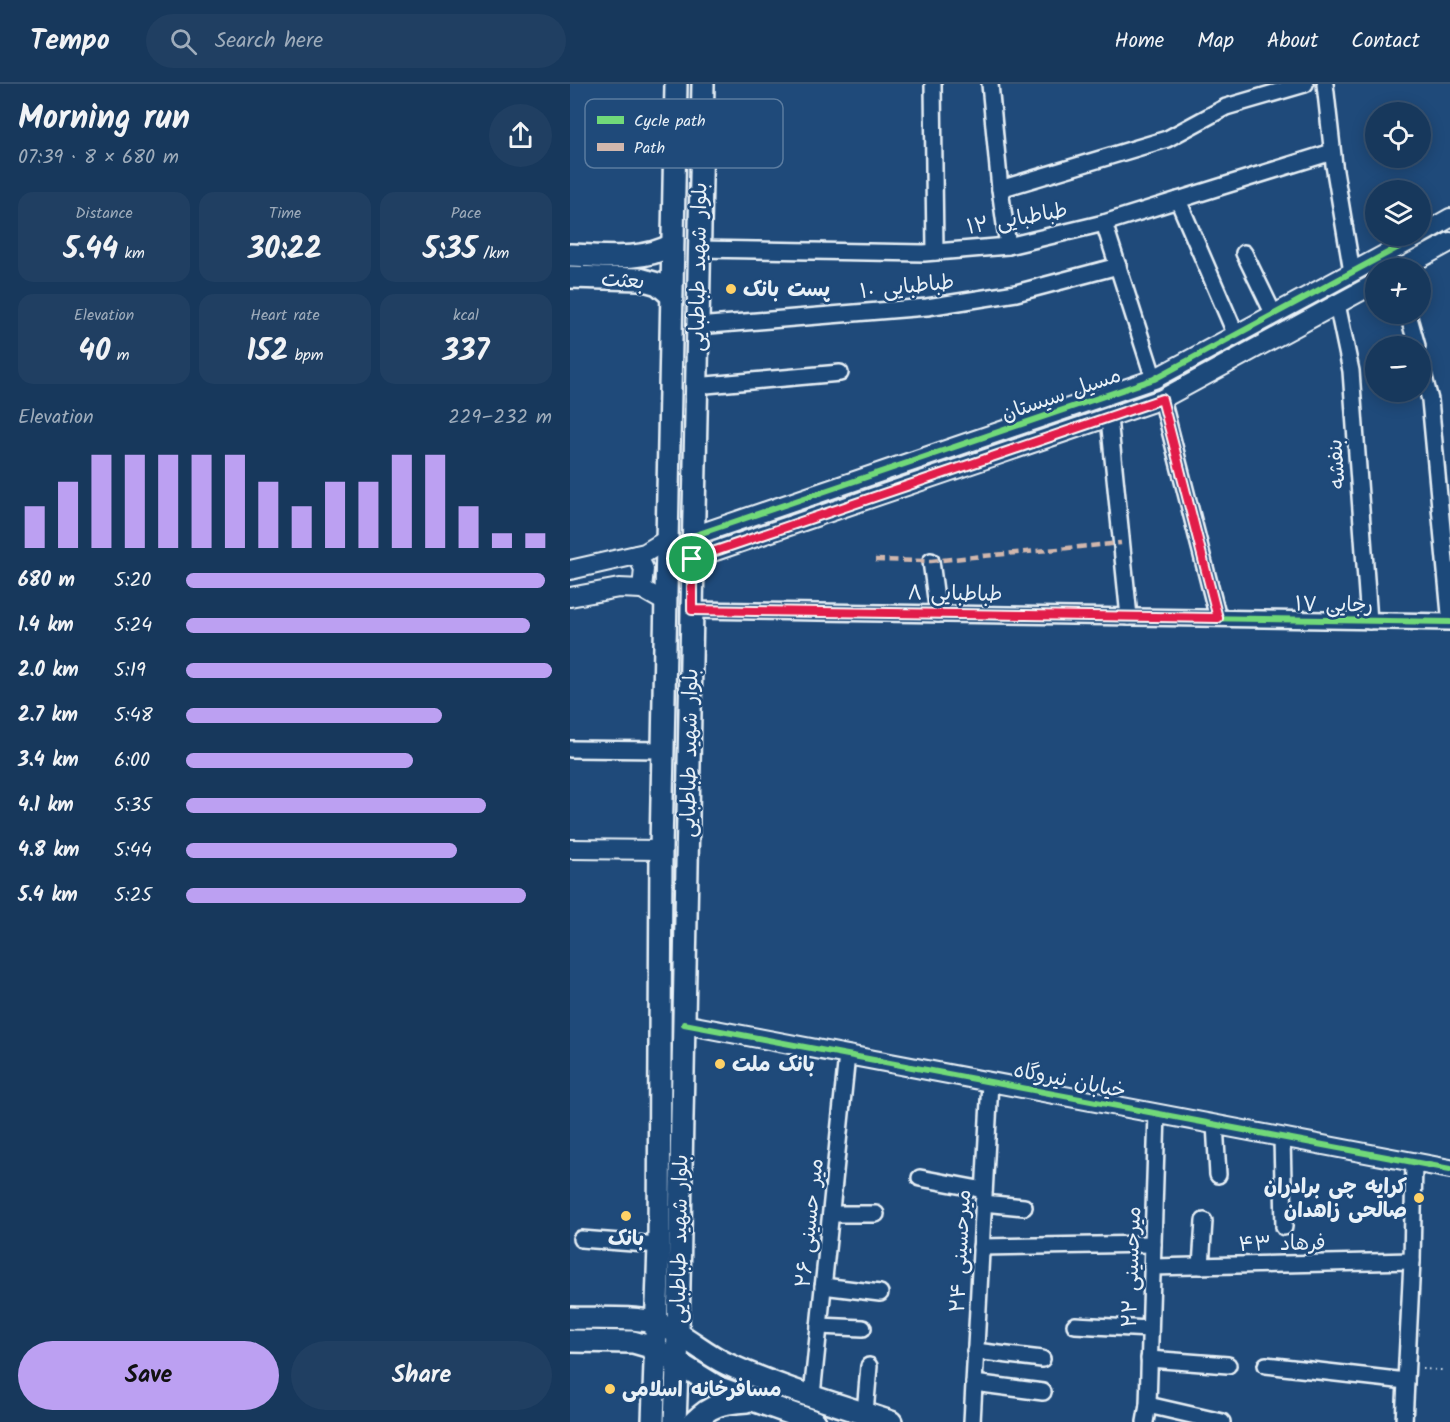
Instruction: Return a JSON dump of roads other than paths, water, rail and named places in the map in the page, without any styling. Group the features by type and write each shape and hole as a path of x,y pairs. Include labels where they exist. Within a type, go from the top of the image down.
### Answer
{"main road":[{"name":"بلوار شهید طباطبایی","path":"676,84 676,99"},
{"name":"بلوار شهید طباطبایی","path":"703,84 703,99"},
{"name":"بلوار شهید طباطبایی","path":"653,1422 659,1245 661,850 674,168"},
{"name":"بلوار شهید طباطبایی","path":"675,1422 701,168"},
{"name":"بعثت","path":"570,255 641,256 661,251 672,245"},
{"path":"640,279 641,256"},
{"name":"بعثت","path":"570,278 640,279 658,284 671,295"},
{"path":"669,387 695,386"},
{"path":"570,1318 624,1319 656,1323 726,1364 760,1378 891,1422"},
{"path":"570,1341 633,1342 654,1348 719,1388 815,1422"},
{"path":"719,1388 715,1383 715,1371 726,1364"},
{"path":"694,1422 712,1406 752,1401"}],"street":[{"path":"933,84 935,252"},
{"path":"990,84 1008,246"},
{"path":"1000,189 1167,139 1226,107 1305,84"},
{"path":"1325,84 1332,152 1352,272"},
{"name":"طباطبایی ۱۲","path":"699,249 935,252 1008,246 1104,223 1332,152"},
{"path":"1178,200 1236,335"},
{"name":"مسیل سیستان","path":"1431,229 1450,219"},
{"path":"1104,223 1154,379"},
{"path":"1420,258 1450,242"},
{"name":"مسیل سیستان","path":"693,536 1154,379 1400,246"},
{"path":"1244,253 1274,315"},
{"name":"طباطبایی ۱۰","path":"697,326 927,307 1016,293 1118,266"},
{"name":"مسیل سیستان","path":"692,559 1162,399 1365,289"},
{"name":"بنفشه","path":"1337,304 1351,371 1369,621"},
{"path":"695,386 840,373"},
{"path":"1162,399 1218,618"},
{"path":"1430,402 1450,614"},
{"path":"1109,418 1129,617"},
{"path":"570,570 645,553 666,540"},
{"path":"637,555 644,569 642,589"},
{"path":"932,561 938,614"},
{"path":"570,597 619,588 642,589 665,602"},
{"name":"طباطبایی ۸","path":"692,610 1218,618"},
{"name":"رجایی ۱۷","path":"1218,618 1450,622"},
{"path":"570,749 663,750"},
{"path":"570,849 661,850"},
{"name":"خیابان نیروگاه","path":"684,1024 1450,1169"},
{"name":"میر حسینی ۲۶","path":"812,1395 847,1055"},
{"name":"میرحسینی ۲۴","path":"972,1422 990,1082"},
{"name":"میرحسینی ۲۲","path":"1145,1422 1148,1406 1157,1113"},
{"path":"1215,1124 1218,1175"},
{"path":"1282,1137 1284,1227"},
{"path":"1404,1422 1412,1261 1414,1162"},
{"path":"920,1178 1024,1207"},
{"path":"831,1214 876,1214"},
{"path":"1201,1266 1204,1221"},
{"path":"581,1239 659,1245"},
{"path":"981,1247 1153,1244"},
{"name":"فرهاد ۴۳","path":"1152,1266 1412,1261"},
{"path":"823,1287 880,1293"},
{"path":"1075,1325 1150,1329"},
{"path":"819,1326 863,1328"},
{"path":"975,1351 1042,1359"},
{"path":"1149,1359 1228,1365"},
{"path":"1266,1365 1406,1375"},
{"path":"865,1413 869,1366"},
{"path":"974,1383 1043,1392"},
{"path":"1148,1406 1222,1422"}],"waterway":[{"path":"1234,350 1365,276"},
{"path":"1132,400 1180,380"}],"place":[{"name":"پست بانک","path":"731,289"},
{"name":"بانک ملت","path":"720,1064"},
{"name":"کرایه چی برادران صالحی زاهدان","path":"1419,1198"},
{"name":"بانک","path":"626,1216"},
{"name":"مسافرخانه اسلامی","path":"610,1389"}]}
